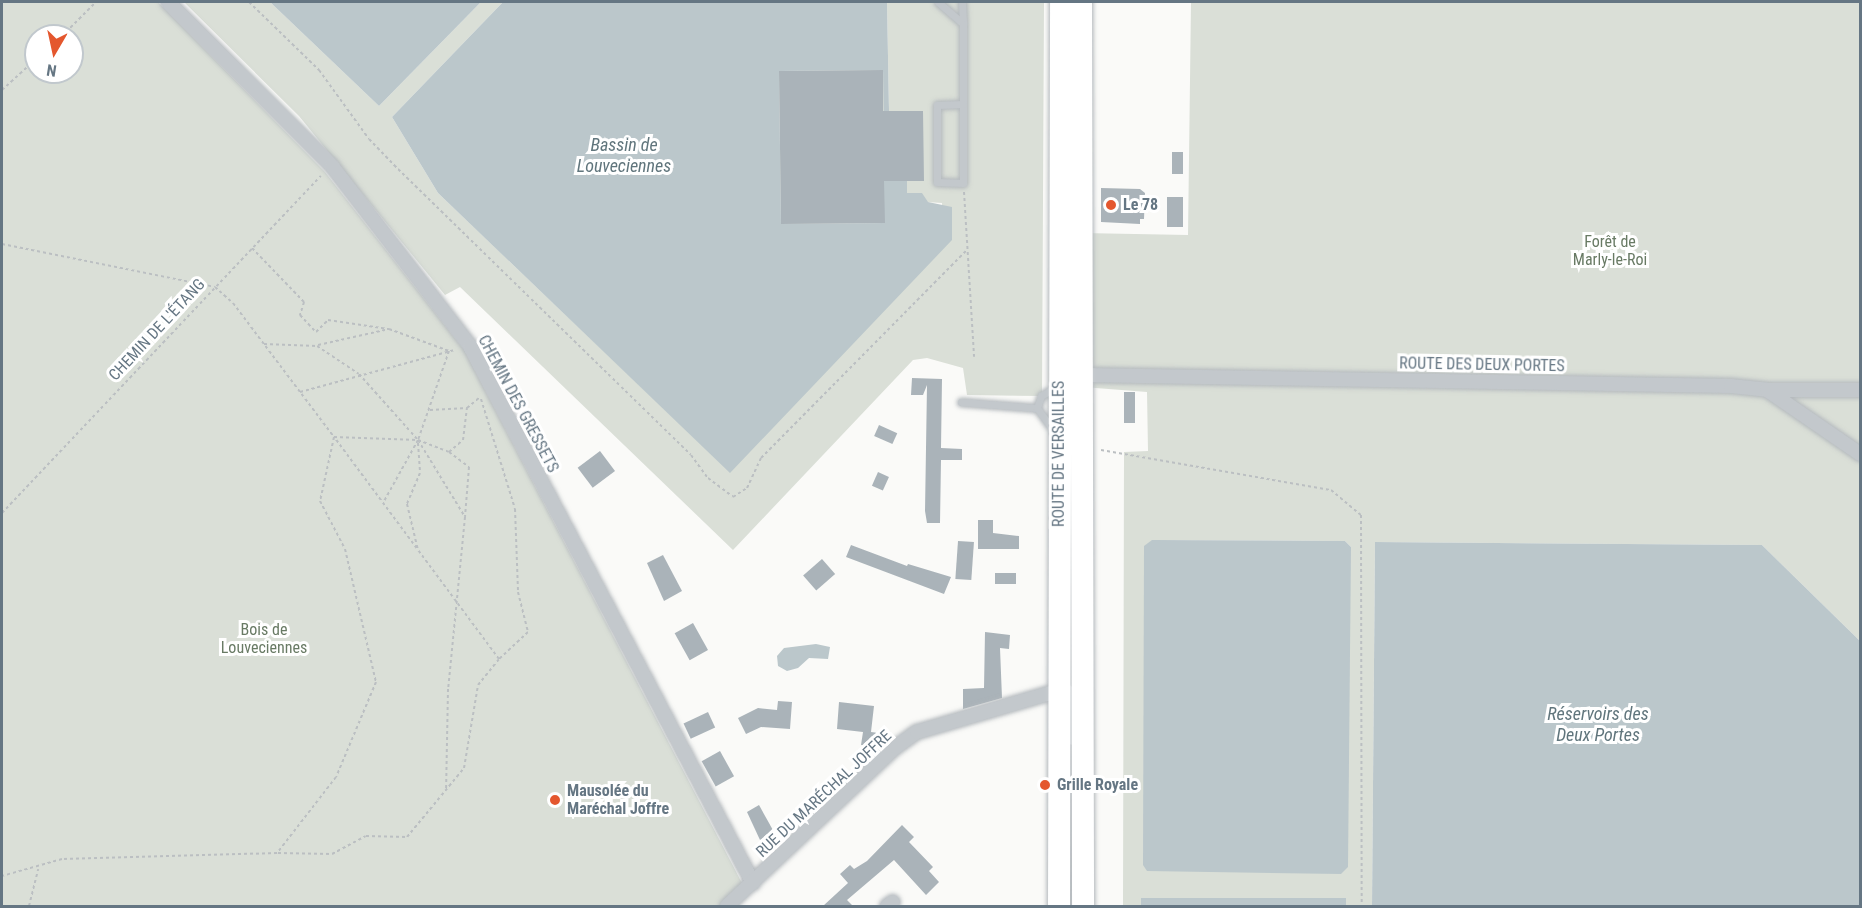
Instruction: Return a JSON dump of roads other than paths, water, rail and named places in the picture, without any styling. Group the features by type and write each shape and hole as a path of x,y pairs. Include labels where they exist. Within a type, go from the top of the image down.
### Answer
{"main road":[{"name":"ROUTE DE VERSAILLES","path":"1059,906 1057,691 1061,2"},
{"name":"ROUTE DE VERSAILLES","path":"1081,2 1083,906"}],"street":[{"name":"CHEMIN DES GRESSETS","path":"168,2 332,165 470,346 753,884"},
{"name":"ROUTE DES DEUX PORTES","path":"1083,375 1731,386 1767,390 1860,454"},
{"path":"1059,385 1083,403"},
{"path":"1767,390 1860,390"},
{"path":"1057,691 1064,689 1068,693 1076,763 1084,787"},
{"name":"RUE DU MARÉCHAL JOFFRE","path":"727,906 910,736 1057,691"}],"lane":[{"path":"938,2 963,24"},
{"path":"962,2 963,24 963,104 963,183 937,182 937,105 963,104"},
{"path":"1037,408 1041,396 1059,385"},
{"path":"961,402 1037,408"},
{"path":"1037,408 1058,439"}],"water":[{"path":"270,2 481,2 379,106"},
{"name":"Bassin de Louveciennes","path":"503,2 887,2 889,111 884,132 883,70 779,71 781,224 884,223 884,161 907,181 907,193 922,193 928,202 952,207 952,240 730,473 438,193 392,117"},
{"path":"1152,540 1345,541 1351,547 1348,867 1341,874 1147,871 1143,865 1144,546"},
{"name":"Réservoirs des Deux Portes","path":"1375,542 1762,545 1860,641 1860,906 1372,906"},
{"path":"816,644 830,647 828,659 809,658 798,668 787,671 778,666 777,656 784,648"},
{"path":"1141,898 1346,898 1346,906 1141,906"}],"place":[{"name":"Le 78","path":"1111,205"},
{"name":"Grille Royale","path":"1045,785"},
{"name":"Mausolée du Maréchal Joffre","path":"555,800"}],"park label":[{"name":"Forêt de Marly-le-Roi","path":"1610,251"},
{"name":"Bois de Louveciennes","path":"264,639"}]}
